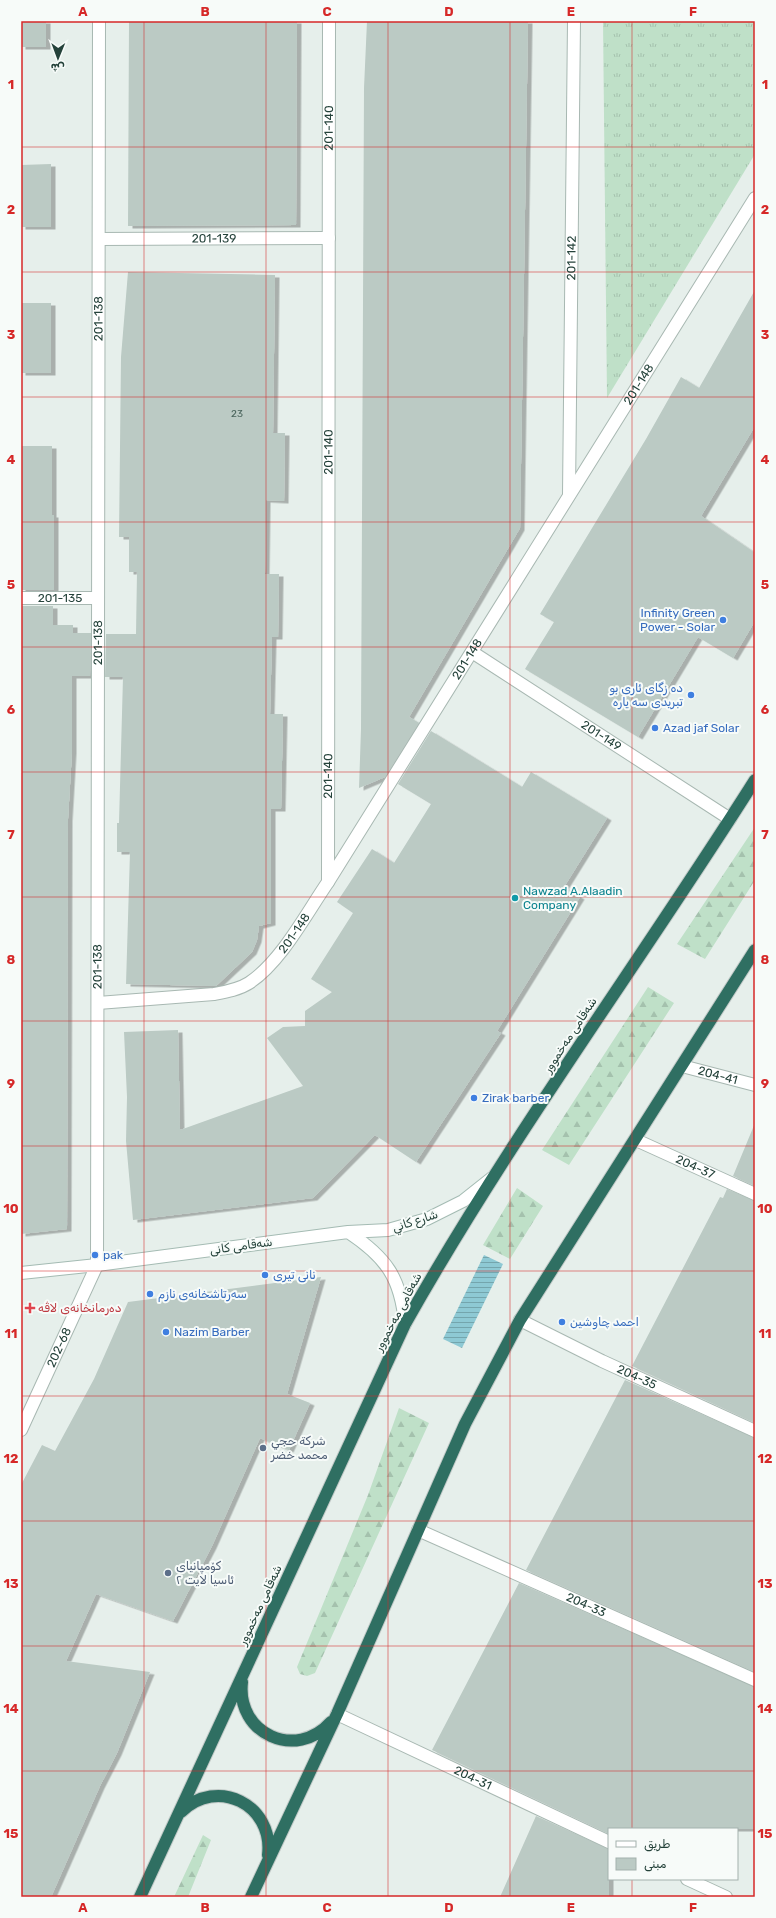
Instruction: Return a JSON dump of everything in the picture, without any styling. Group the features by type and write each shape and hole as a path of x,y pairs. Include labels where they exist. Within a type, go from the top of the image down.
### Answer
{"highway":[{"name":"شەقامی مەخموور","path":"140,1897 405,1324 448,1248 494,1176 755,780"},
{"path":"251,1897 336,1714 465,1424 520,1320 636,1140 755,950"},
{"path":"244,1671 241,1690 244,1706 252,1721 272,1737 289,1741 305,1739 326,1727 336,1714"},
{"path":"175,1821 185,1808 204,1798 226,1797 241,1801 260,1817 267,1831 269,1847 263,1871"}],"street":[{"name":"201-138","path":"97,1265 99,21"},
{"name":"201-140","path":"328,882 329,21"},
{"name":"201-142","path":"570,495 574,21"},
{"name":"201-148","path":"98,1003 214,994 230,991 247,984 274,961 328,882 755,198"},
{"name":"201-139","path":"99,239 329,238"},
{"name":"201-135","path":"21,598 98,598"},
{"name":"201-149","path":"472,652 730,819"},
{"name":"204-41","path":"682,1066 755,1085"},
{"name":"204-37","path":"636,1140 755,1194"},
{"name":"شارع كاني","path":"348,1232 388,1230 427,1219 463,1201 494,1176"},
{"name":"شەقامی کانی","path":"21,1273 97,1265 348,1232"},
{"path":"348,1232 367,1245 378,1256 395,1280 403,1302 405,1324"},
{"name":"202-68","path":"21,1430 97,1265"},
{"name":"204-35","path":"520,1320 602,1361 755,1431"},
{"name":"204-33","path":"418,1530 755,1680"},
{"name":"204-31","path":"336,1714 608,1842"},
{"path":"690,1880 726,1897"}],"green space":[{"path":"603,21 755,21 755,154 607,398"},
{"path":"755,827 755,880 705,959 677,944"},
{"path":"648,987 674,1003 569,1165 542,1150"},
{"path":"517,1188 543,1206 510,1259 483,1245"},
{"path":"399,1408 429,1423 315,1673 307,1676 300,1674 297,1667 368,1495"},
{"path":"203,1835 211,1840 188,1897 174,1897"}],"water":[{"path":"484,1255 503,1264 462,1348 443,1339"}],"building":[{"path":"21,21 46,21 46,47 21,47"},
{"path":"129,21 297,21 296,225 128,226"},
{"path":"367,21 528,21 520,528 409,717 419,723 385,777 359,788 361,729 364,88"},
{"path":"51,164 51,227 21,227 21,165"},
{"path":"128,272 275,275 273,433 285,433 284,501 266,500 265,574 279,574 278,637 272,637 270,714 283,714 281,809 271,809 271,923 259,926 257,940 252,952 216,986 126,984 130,852 117,852 123,677 105,677 106,634 136,634 137,572 129,572 129,537 119,537 121,357"},
{"path":"755,290 755,426 701,516 755,553 755,621 733,658 698,637 638,737 525,669 554,622 540,614 646,439 681,377 699,388"},
{"path":"21,303 51,303 51,373 21,373"},
{"path":"21,446 52,446 54,590 21,590"},
{"path":"21,606 53,606 53,625 73,625 73,633 91,633 90,676 72,676 72,751 68,819 67,1229 21,1234"},
{"path":"431,731 522,787 531,772 607,818 564,887 580,897 497,1031 501,1033 416,1162 375,1135 313,1198 133,1220 126,1141 127,1097 124,1032 178,1030 180,1130 303,1086 267,1038 283,1027 305,1026 305,1011 332,992 311,979 353,913 337,902 372,849 394,863 431,804 398,784"},
{"path":"755,1123 755,1186 733,1176"},
{"path":"727,1189 755,1201 755,1423 632,1366 720,1197 723,1198"},
{"path":"321,1277 287,1394 310,1403 289,1450 260,1438 212,1546 173,1621 96,1594 66,1661 150,1672 117,1753 100,1786 51,1897 21,1897 21,1485 42,1445 55,1451 94,1379 128,1302"},
{"path":"625,1380 755,1438 755,1672 526,1570"},
{"path":"519,1583 755,1687 755,1829 608,1828 608,1834 432,1750"},
{"path":"536,1816 608,1849 609,1897 500,1897"}],"place":[{"name":"Infinity Green Power - Solar","path":"723,620"},
{"name":"ده زگاى ئاری بو تبریدی سە یارە","path":"691,695"},
{"name":"Azad jaf Solar","path":"655,728"},
{"name":"Nawzad A.Alaadin Company","path":"515,898"},
{"name":"Zirak barber","path":"474,1098"},
{"name":"pak","path":"95,1255"},
{"name":"نانی تیری","path":"265,1275"},
{"name":"سەرتاشخانەی نازم","path":"150,1294"},
{"name":"دەرمانخانەی لاڤە","path":"30,1308"},
{"name":"احمد چاوشين","path":"562,1322"},
{"name":"Nazim Barber","path":"166,1332"},
{"name":"شركة حجي محمد خضر","path":"263,1448"},
{"name":"کۆمپانیای ئاسیا لایت ٢","path":"168,1573"}]}
